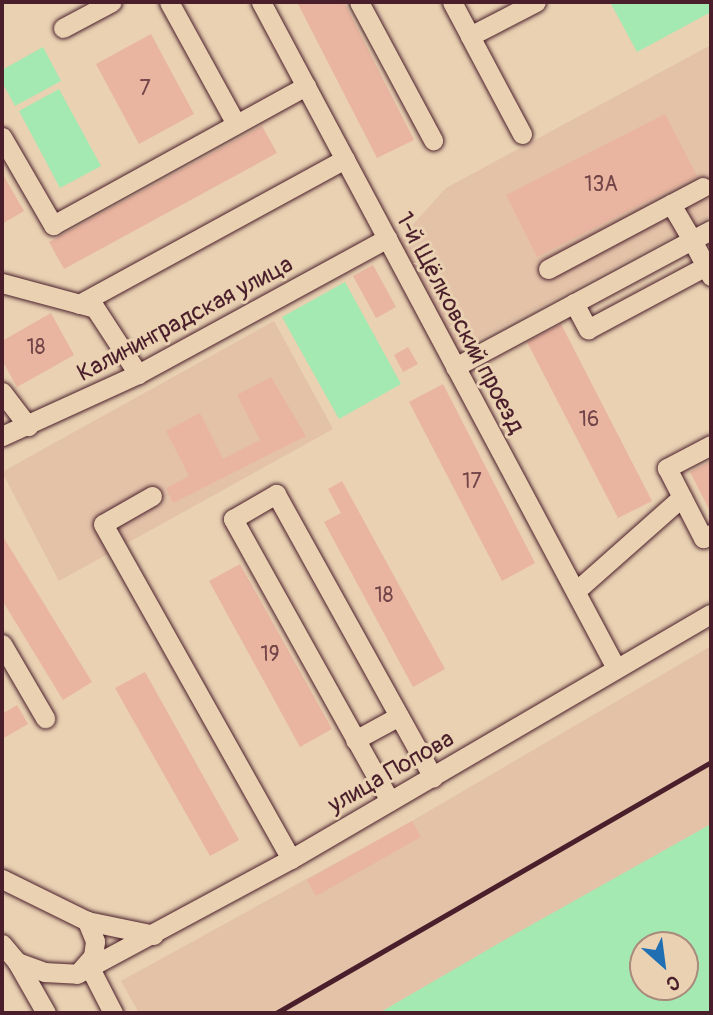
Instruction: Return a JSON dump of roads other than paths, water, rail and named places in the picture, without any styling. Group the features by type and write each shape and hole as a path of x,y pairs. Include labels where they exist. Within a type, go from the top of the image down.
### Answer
{"street":[{"path":"62,28 112,2"},
{"path":"169,2 236,124"},
{"name":"1-й Щёлковский проезд","path":"261,2 455,367 578,590 616,668"},
{"path":"359,2 433,140"},
{"path":"452,2 522,134"},
{"path":"470,36 536,2"},
{"path":"2,137 53,225 306,86"},
{"path":"79,304 345,159"},
{"path":"548,269 703,187"},
{"path":"574,303 588,329 708,271 671,204"},
{"path":"455,367 711,230"},
{"name":"Калининградская улица","path":"2,436 138,374 387,238"},
{"path":"2,283 95,308 138,374"},
{"path":"2,393 28,426"},
{"path":"711,445 667,468 704,538 711,534"},
{"path":"390,801 233,519 276,494 433,777"},
{"path":"152,496 103,524 291,859"},
{"path":"578,590 682,497"},
{"name":"улица Попова","path":"84,971 291,859 711,614"},
{"path":"2,644 45,718"},
{"path":"355,740 399,716"},
{"path":"6,887 87,921 154,935"},
{"path":"84,971 93,956 95,941 87,921"},
{"path":"2,944 17,962 46,1013"},
{"path":"17,962 44,972 84,971"},
{"path":"84,971 113,1013"}],"railway":[{"path":"276,1013 711,762"}]}
